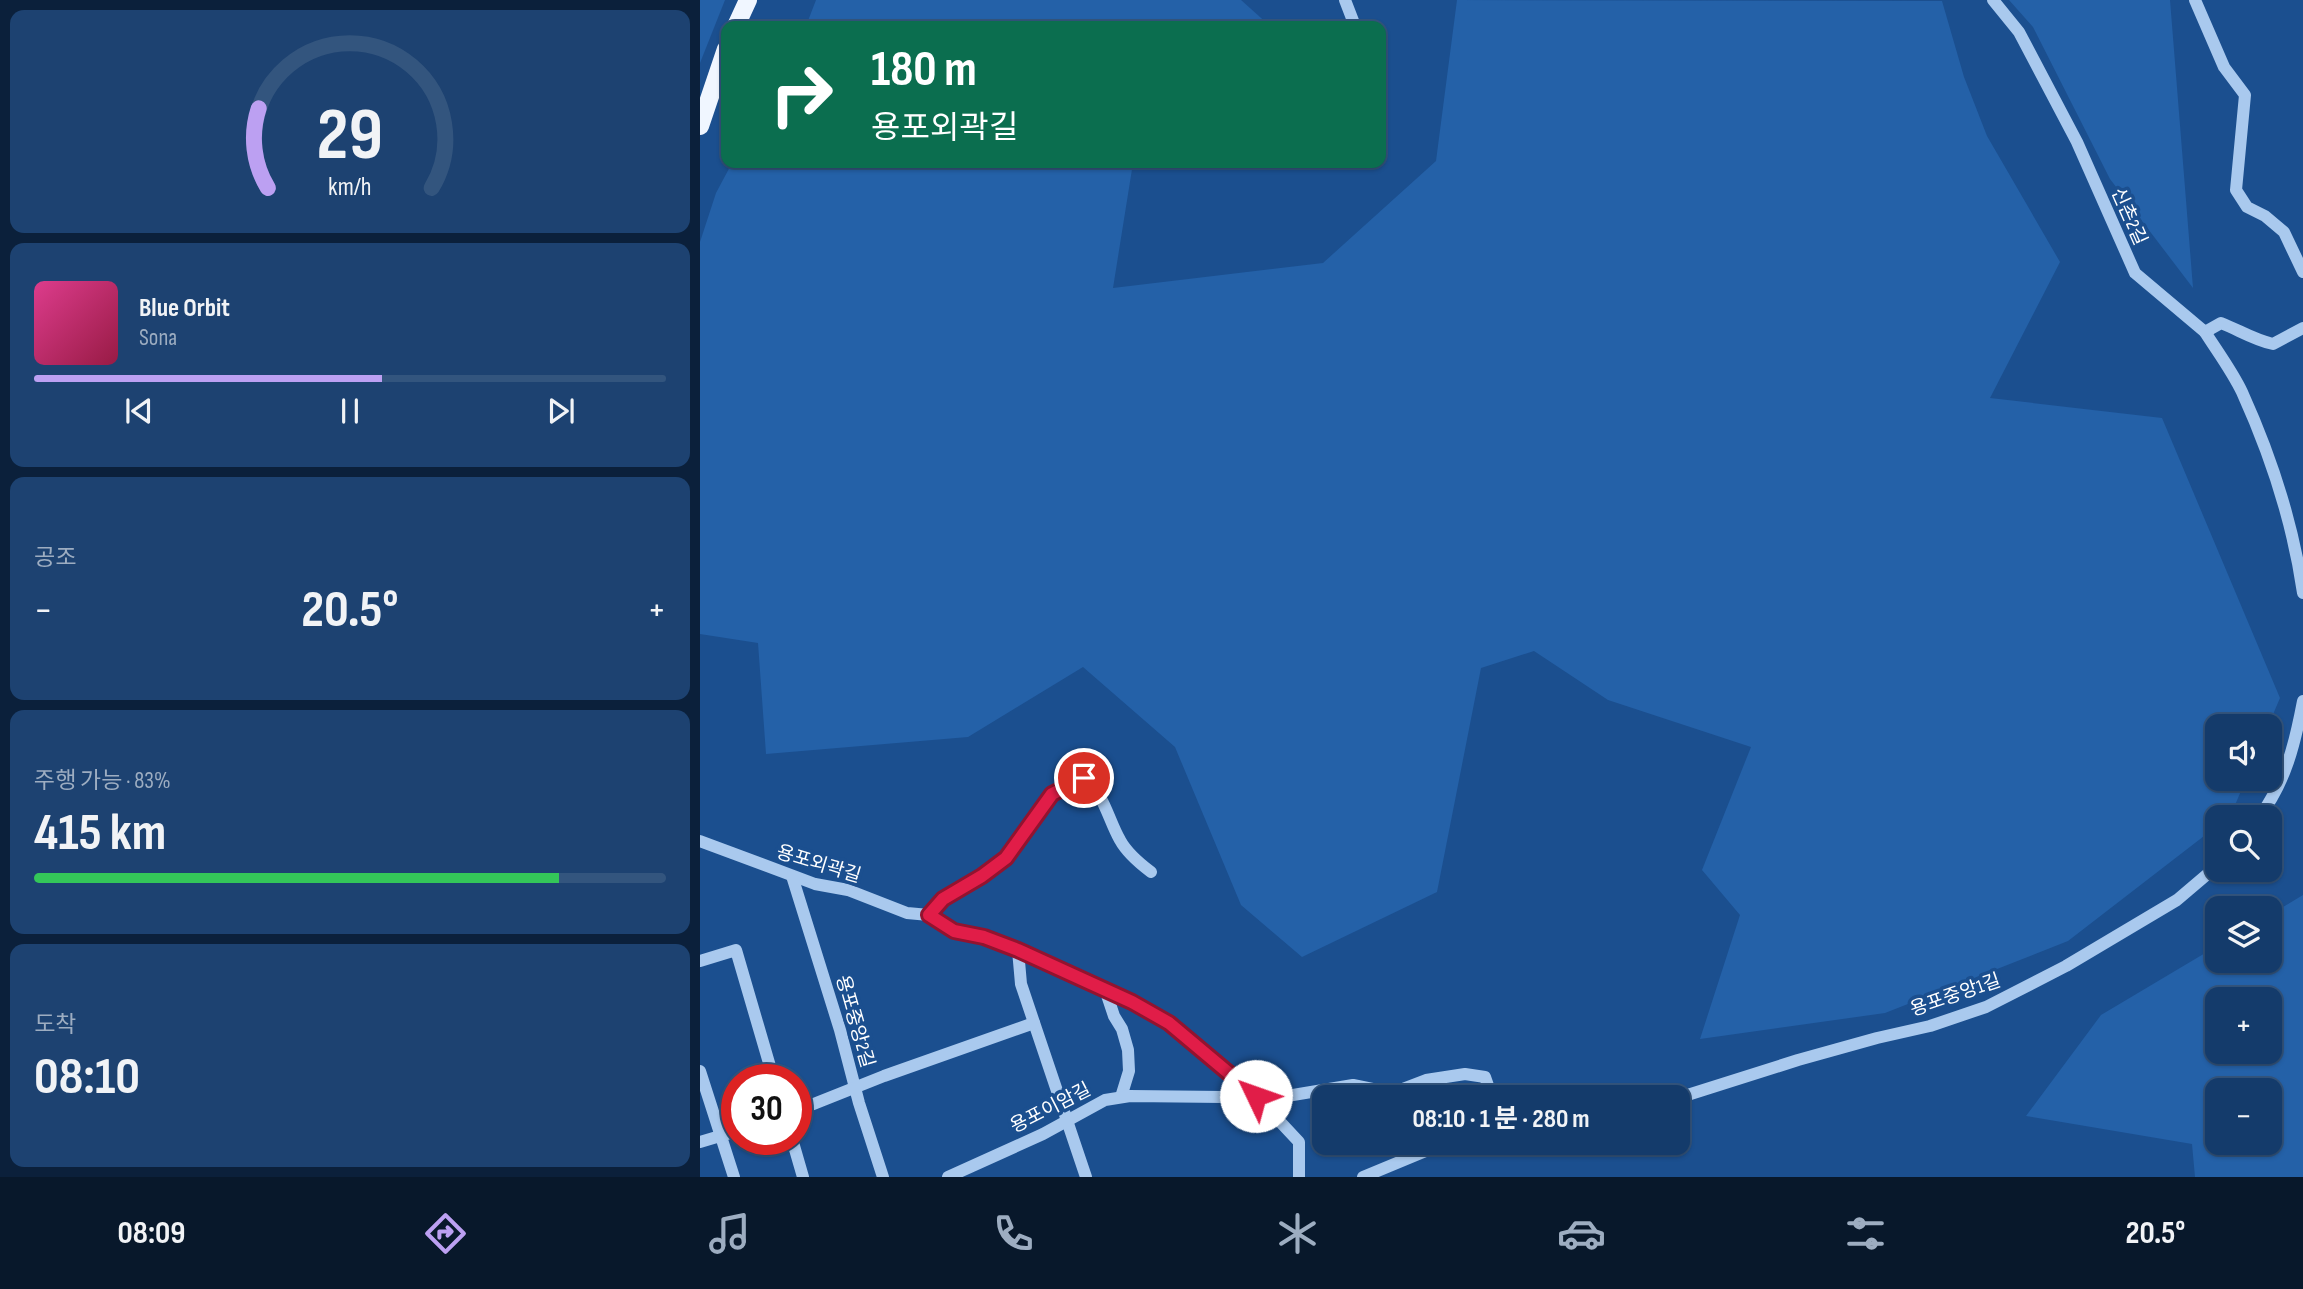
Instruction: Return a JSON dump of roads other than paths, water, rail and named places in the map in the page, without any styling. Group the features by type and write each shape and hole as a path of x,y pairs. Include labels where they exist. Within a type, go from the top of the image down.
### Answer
{"main road":[{"path":"738,21 748,0"},
{"path":"700,126 721,63"}],"street":[{"path":"1345,0 1353,21"},
{"name":"신촌2길","path":"1993,0 2019,32 2040,77 2077,142 2135,272 2205,332"},
{"path":"2195,0 2224,67 2245,95 2236,190 2247,207 2265,216 2284,232 2303,272"},
{"path":"2303,328 2273,344 2255,340 2238,329 2221,323 2205,332 2241,390 2285,501 2303,593"},
{"path":"2268,805 2294,750 2303,701"},
{"path":"929,915 943,899 1006,858 1052,794 1084,778 1096,787 1121,843 1151,872"},
{"name":"용포외곽길","path":"700,841 815,884 848,891 907,913 929,915 954,931 984,937 1018,950 1105,989 1169,1023 1256,1096 1299,1142 1299,1177"},
{"name":"용포중앙2길","path":"792,876 883,1177"},
{"name":"용포중앙1길","path":"1690,1094 1798,1060 1930,1026 1986,1007 2066,966 2177,900 2205,876"},
{"path":"700,961 736,950 769,1064"},
{"path":"1018,950 1021,984 1086,1177"},
{"path":"1105,989 1128,1050 1129,1071 1121,1097"},
{"path":"812,1104 1034,1023"},
{"path":"700,1071 721,1136 700,1142"},
{"name":"용포이암길","path":"1413,1085 1426,1080 1465,1074 1485,1077 1488,1085"},
{"name":"용포이암길","path":"948,1177 1105,1100 1121,1097 1293,1095 1312,1092"},
{"path":"727,1155 734,1177"},
{"path":"797,1155 803,1177"},
{"path":"1363,1177 1416,1155"}]}
